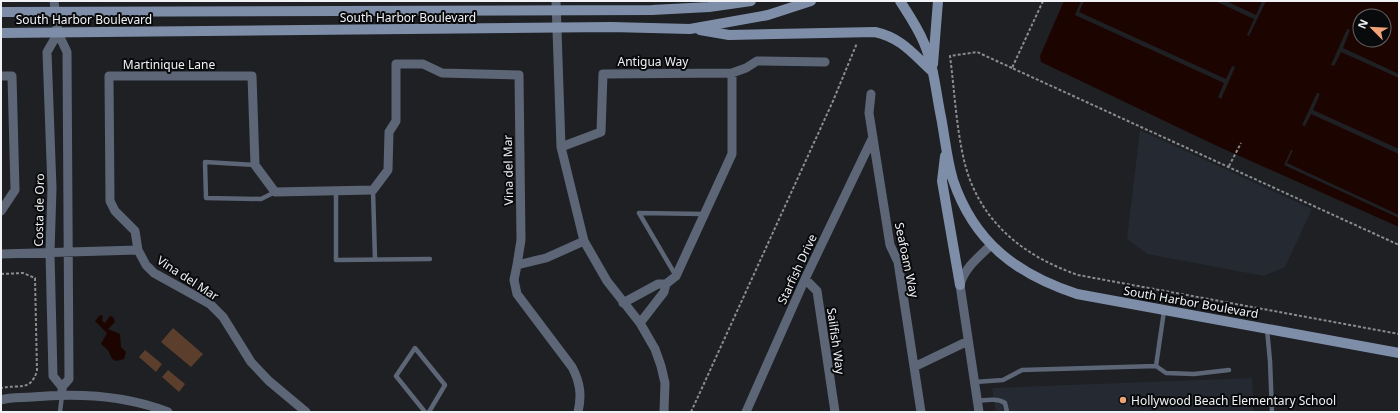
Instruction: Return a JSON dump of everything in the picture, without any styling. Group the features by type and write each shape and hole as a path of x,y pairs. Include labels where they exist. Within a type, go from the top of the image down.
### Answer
{"main road":[{"name":"South Harbor Boulevard","path":"1,12 54,6 556,5 694,8 751,1"},
{"name":"South Harbor Boulevard","path":"1,32 58,33 611,28 690,29 768,15 811,1"},
{"path":"900,1 917,27 925,45 933,72 946,146 942,181 960,285"},
{"path":"933,72 938,1"},
{"path":"690,29 729,35 862,31 887,34 905,44 933,72"},
{"name":"South Harbor Boulevard","path":"946,146 953,178 963,204 977,228 991,245 1030,275 1054,287 1077,294 1164,311 1399,353"}],"street":[{"path":"556,5 561,147 584,241 607,281 640,323 655,349 662,366 665,383 664,412"},
{"path":"54,6 58,33 67,52 69,379 62,391"},
{"name":"Costa de Oro","path":"58,33 47,52 52,188 50,253 54,376 62,391"},
{"name":"Antigua Way","path":"561,147 601,132 603,74 732,73 746,68 758,61 825,62"},
{"name":"Vina del Mar","path":"373,190 388,170 389,132 396,120 396,64 423,64 442,73 519,75 521,240 514,280 517,294 572,366 580,389 578,412"},
{"path":"640,323 664,292 666,284 676,276 706,214 732,154 732,73"},
{"path":"1,76 12,76 14,190 1,211"},
{"name":"Martinique Lane","path":"138,250 135,231 115,211 110,201 109,76 252,76 255,165"},
{"name":"Seafoam Way","path":"871,94 869,113 890,245 898,262 921,412"},
{"name":"Starfish Drive","path":"746,412 805,279 873,137"},
{"path":"255,165 275,192 373,190"},
{"path":"517,265 546,258 584,241"},
{"path":"979,412 960,285 962,277 967,269 991,245"},
{"path":"1,254 138,250"},
{"name":"Vina del Mar","path":"138,250 146,265 154,273 210,304 223,317 251,362 269,381 306,412"},
{"name":"Sailfish Way","path":"805,279 817,291 835,412"},
{"path":"623,303 658,284 666,284"},
{"path":"650,288 658,299"},
{"path":"914,367 968,341"},
{"path":"1,400 62,391 131,400 168,412"}],"lane":[{"path":"255,165 205,162 206,198 261,199 275,192"},
{"path":"336,190 336,260 430,259"},
{"path":"373,190 375,259"},
{"path":"676,276 639,213 706,214"},
{"path":"1156,366 1164,311"},
{"path":"1267,329 1272,412"},
{"path":"425,412 396,376 415,348 445,385 429,412"},
{"path":"975,382 1003,380 1022,370 1156,366 1166,373 1194,374 1229,370"},
{"path":"60,412 62,391"},
{"path":"977,401 998,400 1005,403 1007,412"}],"path":[{"path":"1012,68 1043,1"},
{"path":"691,412 833,101 862,31"},
{"path":"1399,245 977,52 950,56 962,154 970,179 983,207 1012,238 1031,254 1052,266 1078,275 1399,334"},
{"path":"1229,166 1241,143"},
{"path":"1,274 23,273 35,278 37,363 33,382 28,385 1,388"}],"shaded area":[{"path":"1064,1 1399,1 1399,227 1215,145 1041,62 1040,56"},
{"path":"1140,130 1312,209 1285,267 1264,276 1147,254 1127,239"},
{"path":"100,315 103,316 102,321 105,323 110,316 113,317 115,322 108,329 120,334 121,347 126,352 124,359 116,361 112,359 108,350 101,344 107,333 95,321"},
{"path":"173,328 203,354 191,367 161,342"},
{"path":"145,350 162,364 156,372 139,357"},
{"path":"168,370 185,384 179,392 162,377"},
{"name":"Hollywood Beach Elementary School","path":"1252,378 1253,412 996,412 992,388"}],"pier":[{"path":"1081,1 1084,1 1079,12 1226,79 1232,66 1235,67 1221,99 1218,97 1224,83 1075,15"},
{"path":"1215,1 1226,1 1256,15 1262,1 1266,1 1249,36 1247,35 1254,19"},
{"path":"1347,29 1350,30 1343,48 1399,74 1399,78 1341,52 1334,66 1331,65"},
{"path":"1317,93 1320,94 1313,110 1399,149 1399,154 1311,114 1305,126 1302,125"},
{"path":"1291,150 1293,150 1287,163 1399,215 1399,218 1284,165"}],"place":[{"name":"Hollywood Beach Elementary School","path":"1123,400"}]}
